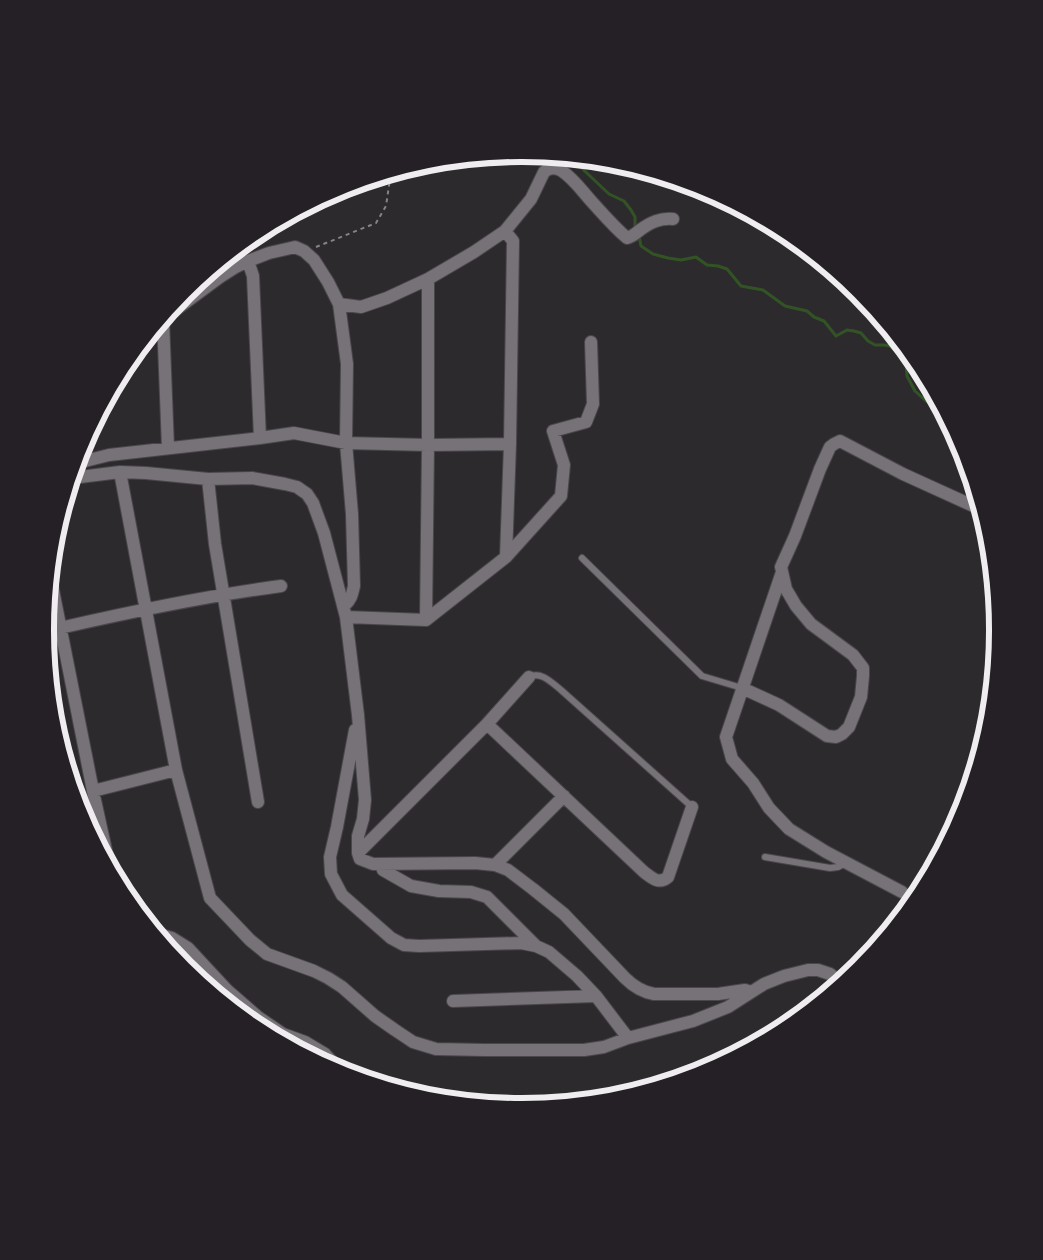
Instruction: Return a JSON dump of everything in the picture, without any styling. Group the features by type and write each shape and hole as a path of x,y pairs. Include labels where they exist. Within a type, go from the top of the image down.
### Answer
{"street":[{"path":"339,304 361,307 387,298 428,279 474,252 506,231 532,199 544,172 548,169 554,168 561,171 574,182 627,238 630,238 658,220 673,219"},
{"path":"506,231 513,241 506,557"},
{"path":"194,297 227,272 248,261 295,247 305,252 314,260 339,304 347,364 346,444 352,514 354,586 352,596 345,611"},
{"path":"248,261 253,276 260,438"},
{"path":"426,620 428,279"},
{"path":"163,330 168,448"},
{"path":"345,611 426,620 506,557 561,496 564,465 553,431 586,422 594,404 591,342"},
{"path":"86,461 109,455 294,433 346,444 510,444"},
{"path":"742,688 779,705 827,736 836,737 849,727 861,697 863,668 853,655 810,624 786,589 781,567 830,447 840,441 903,474 972,505"},
{"path":"80,477 120,472 208,479 252,478 297,487 307,494 313,503 324,533 345,611 358,715 365,800 363,819 358,836 360,859 373,864 475,863 495,865 508,870 564,914 624,978 641,990 654,994 718,994 745,990 750,993"},
{"path":"120,472 176,770 210,898 250,940 267,954 328,978 342,987 375,1016 413,1042 436,1049 584,1050 604,1048 628,1038 693,1021 728,1007 764,984 784,976 808,970 818,970 835,978"},
{"path":"208,479 215,544 258,802"},
{"path":"782,572 726,737 732,759 753,783 769,808 789,829 826,852 902,892"},
{"path":"60,628 146,608 281,586"},
{"path":"55,601 104,841"},
{"path":"358,853 487,724 529,676"},
{"path":"358,715 330,857 330,874 342,895 390,938 404,945 521,943 536,946 548,952 577,976 596,996 628,1038"},
{"path":"487,724 644,872 659,881 664,881 668,878 692,807"},
{"path":"93,791 176,770"},
{"path":"495,865 564,796"},
{"path":"381,864 383,870 411,886 439,891 471,892 487,897 536,946"},
{"path":"169,937 188,948 227,990 252,1012"},
{"path":"453,1001 596,996"},
{"path":"292,1037 305,1042 326,1055"}],"lane":[{"path":"582,558 702,676 742,688"},
{"path":"529,676 534,674 540,675 561,690 692,807"},
{"path":"765,857 830,868 838,868 847,863"}],"path":[{"path":"305,252 376,223 386,206 390,181"}],"waterway":[{"path":"579,166 609,194 624,201 635,217 635,228"},
{"path":"639,236 641,246 653,254 681,260 696,257 707,265 727,269 741,286 763,290 785,306 807,311 814,317 824,321 836,336 847,330 861,333 868,341 875,345 890,346 900,355"},
{"path":"906,364 907,376 915,391 931,404"}]}
